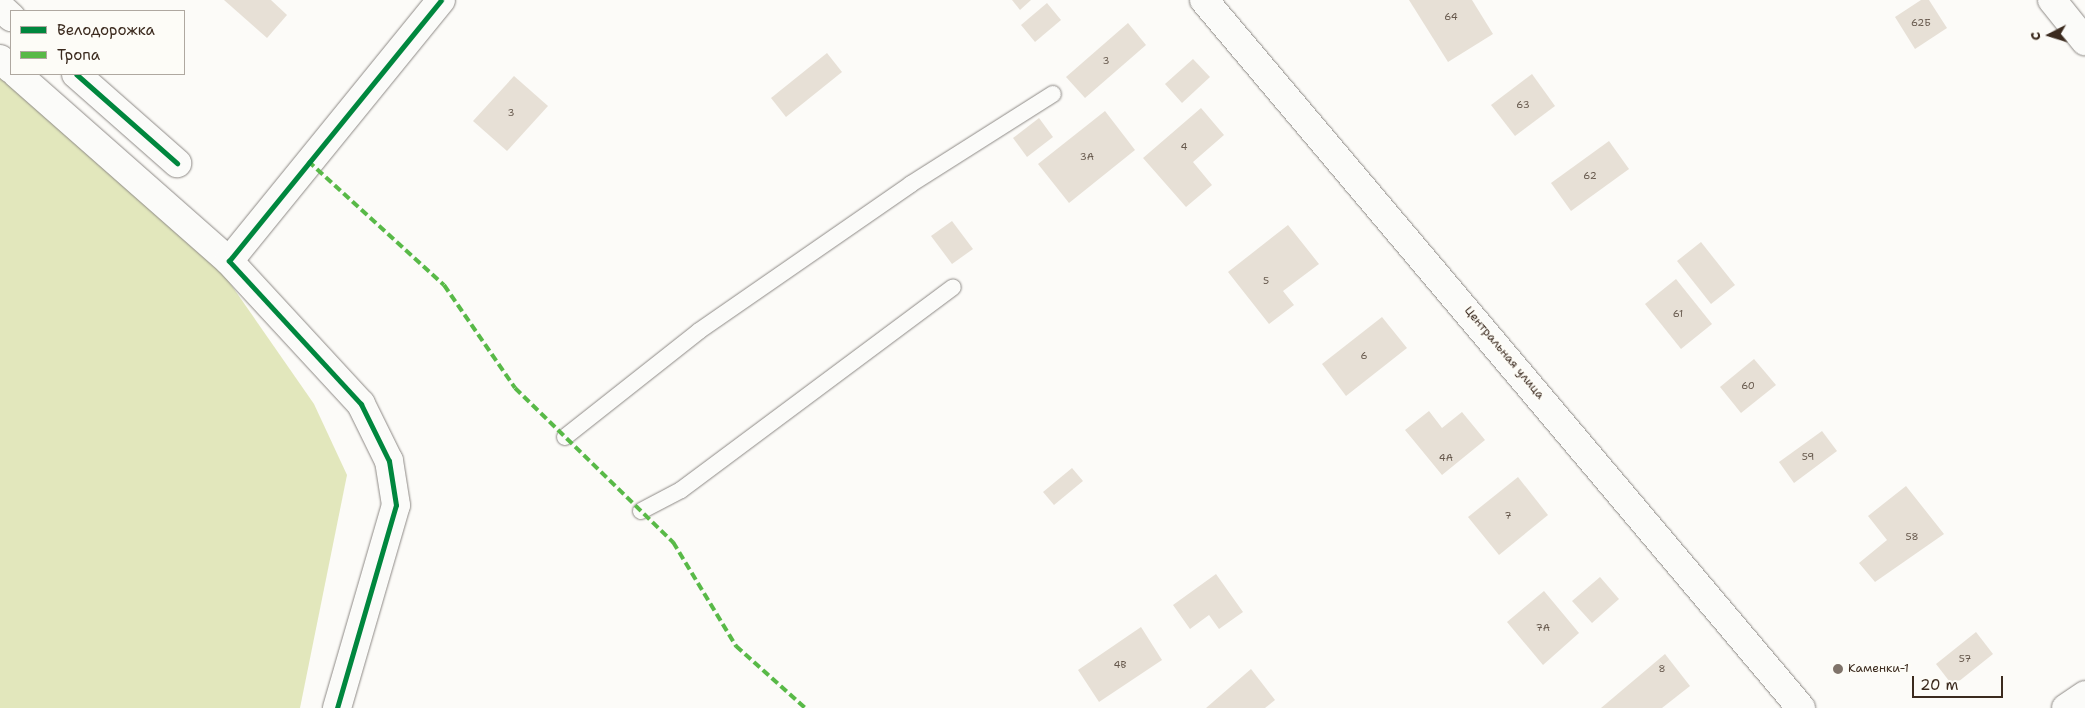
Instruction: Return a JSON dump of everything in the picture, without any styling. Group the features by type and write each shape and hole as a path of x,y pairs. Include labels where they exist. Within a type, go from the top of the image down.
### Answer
{"street":[{"path":"230,261 441,0"},
{"name":"Центральная улица","path":"1204,0 1801,708"},
{"path":"2052,0 2085,41"},
{"path":"0,7 10,16"},
{"path":"0,59 10,68"},
{"path":"18,75 230,261 362,404 389,461 396,505 337,708"},
{"path":"77,75 177,162"},
{"path":"2066,708 2085,695"}],"lane":[{"path":"565,437 699,331 912,184 1052,94"},
{"path":"641,511 681,490 953,287"}],"green space":[{"path":"0,77 225,276 314,404 347,475 300,708 0,708"}],"building":[{"path":"224,0 271,0 287,15 267,38"},
{"path":"1012,0 1031,0 1020,10"},
{"path":"1409,0 1472,0 1493,34 1448,62"},
{"path":"1921,0 1929,0 1947,28 1915,49 1895,17"},
{"path":"1047,3 1061,20 1035,42 1021,25"},
{"path":"1128,23 1146,45 1085,98 1066,77"},
{"path":"827,53 842,72 786,117 771,98"},
{"path":"1193,59 1210,77 1182,103 1165,84"},
{"path":"1532,74 1555,106 1515,136 1491,105"},
{"path":"514,76 548,106 507,151 473,121"},
{"path":"1201,108 1224,135 1193,162 1212,185 1186,207 1143,158"},
{"path":"1105,111 1135,150 1069,203 1038,164"},
{"path":"1039,118 1053,137 1027,157 1013,138"},
{"path":"1609,141 1629,169 1571,211 1551,183"},
{"path":"952,221 973,249 952,264 931,236"},
{"path":"1288,225 1319,264 1283,291 1294,305 1269,324 1228,272"},
{"path":"1701,242 1735,285 1711,304 1677,261"},
{"path":"1676,279 1712,324 1681,349 1645,304"},
{"path":"1382,317 1407,348 1346,396 1322,364"},
{"path":"1754,359 1776,385 1741,413 1720,387"},
{"path":"1429,411 1442,428 1462,412 1485,440 1442,475 1405,430"},
{"path":"1822,431 1837,451 1794,483 1779,462"},
{"path":"1072,468 1083,481 1054,505 1043,492"},
{"path":"1518,477 1548,515 1499,555 1468,517"},
{"path":"1906,486 1944,534 1875,582 1859,563 1887,540 1868,516"},
{"path":"1216,574 1243,612 1219,629 1209,615 1190,629 1173,605"},
{"path":"1600,577 1619,599 1592,623 1572,601"},
{"path":"1544,591 1579,633 1543,665 1507,622"},
{"path":"1141,627 1162,660 1099,702 1078,670"},
{"path":"1976,632 1993,654 1953,686 1936,664"},
{"path":"1665,654 1690,686 1662,708 1601,708"},
{"path":"1251,669 1275,700 1265,708 1206,708"}],"marked path":[{"path":"308,161 444,285 515,388 673,542 736,646 805,708"}],"cycle path":[{"path":"337,708 396,505 389,461 361,404 229,261 441,0"},
{"path":"77,75 177,163"}],"place":[{"name":"Каменки-1","path":"1838,669"}]}
